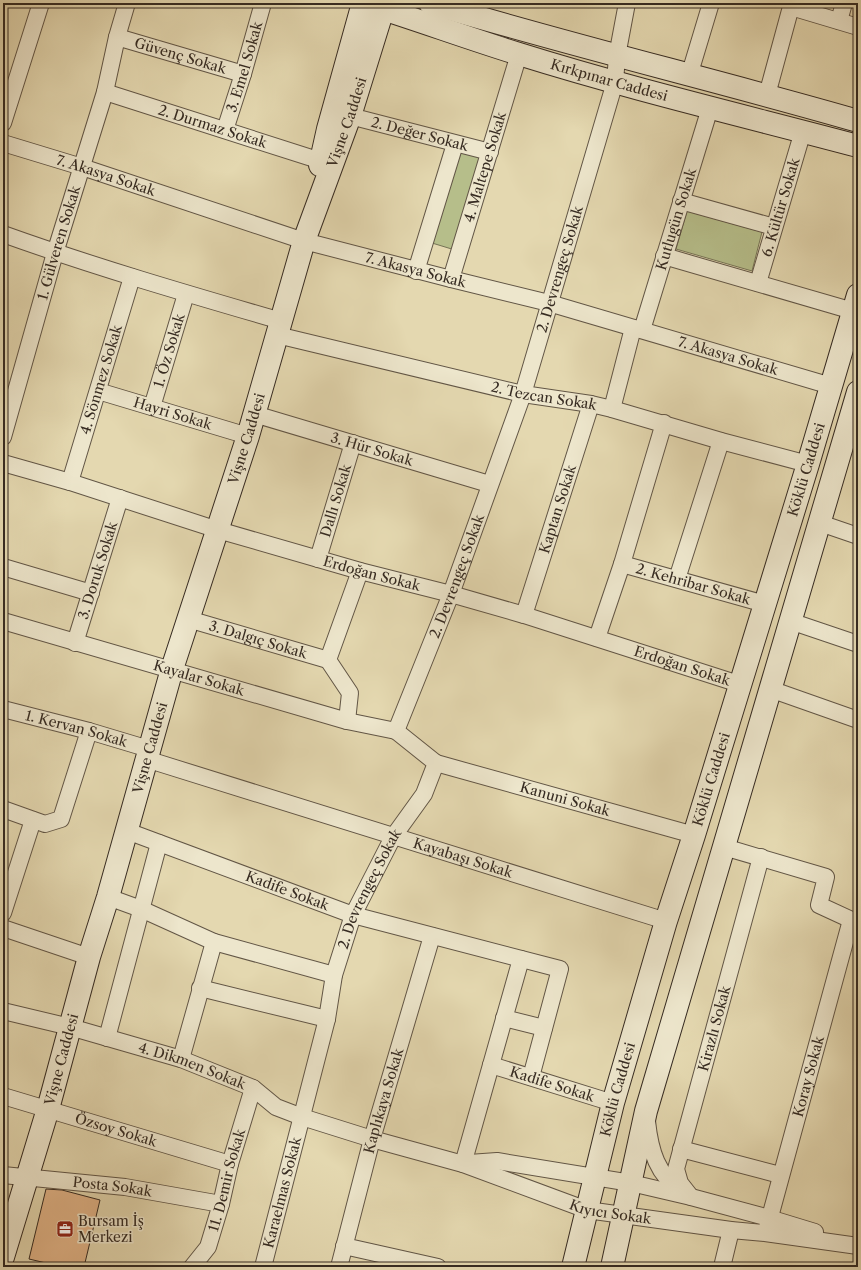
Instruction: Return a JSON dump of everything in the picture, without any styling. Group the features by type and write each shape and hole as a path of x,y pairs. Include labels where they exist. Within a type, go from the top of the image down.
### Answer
{"main road":[{"name":"Kırkpınar Caddesi","path":"430,3 472,9 617,56 688,76 767,95 858,121"},
{"name":"Kırkpınar Caddesi","path":"374,4 519,54 710,108 858,146"},
{"name":"Vişne Caddesi","path":"304,241 350,116 374,4"},
{"name":"Vişne Caddesi","path":"3,1257 48,1109 89,957 108,897 172,669 248,436 304,241 328,129 374,4"},
{"name":"Köklü Caddesi","path":"573,1267 613,1103 666,921 694,835 856,303"},
{"name":"Köklü Caddesi","path":"612,1267 646,1111 858,392"}],"street":[{"path":"3,123 41,3"},
{"name":"1. Gülveren Sokak","path":"3,437 55,253 105,92 117,37 127,3"},
{"name":"3. Emel Sokak","path":"225,130 263,3"},
{"name":"2. Devrengeç Sokak","path":"396,731 451,594 523,394 615,82 617,56 627,3"},
{"path":"688,76 711,3"},
{"path":"839,21 844,3"},
{"path":"767,95 792,5 858,27"},
{"name":"Güvenç Sokak","path":"117,37 242,74"},
{"name":"4. Maltepe Sokak","path":"450,280 519,54"},
{"name":"2. Durmaz Sokak","path":"105,92 321,161"},
{"name":"Kutlugün Sokak","path":"612,409 664,256 710,108"},
{"name":"2. Değer Sokak","path":"350,116 490,152"},
{"name":"6. Kültür Sokak","path":"758,283 803,131"},
{"name":"7. Akasya Sokak","path":"3,143 82,167 304,241 450,280 549,303 831,386"},
{"path":"416,271 455,144"},
{"path":"681,201 774,227"},
{"name":"2. Tezcan Sokak","path":"3,234 55,253 186,294 279,328 523,394 591,404 612,409 664,423 721,441 808,464"},
{"path":"664,256 758,283 856,303"},
{"name":"4. Sönmez Sokak","path":"70,482 132,277"},
{"name":"1. Öz Sokak","path":"152,407 186,294"},
{"name":"Hayri Sokak","path":"98,391 248,436"},
{"name":"Kaptan Sokak","path":"524,615 591,404"},
{"name":"3. Hür Sokak","path":"254,414 490,484"},
{"name":"2. Kehribar Sokak","path":"597,638 622,564 664,423"},
{"path":"677,580 721,441"},
{"name":"Dallı Sokak","path":"318,559 353,443"},
{"name":"Erdoğan Sokak","path":"3,464 70,482 218,530 360,572 451,594 524,615 739,684"},
{"name":"3. Doruk Sokak","path":"75,643 120,498"},
{"path":"820,523 858,536"},
{"name":"2. Kehribar Sokak","path":"622,564 765,604"},
{"path":"3,567 91,593"},
{"path":"347,721 350,693 328,660 360,572"},
{"name":"3. Dalgıç Sokak","path":"188,618 328,660"},
{"name":"Kayalar Sokak","path":"3,621 347,721 396,731"},
{"path":"790,622 858,644"},
{"path":"770,689 858,720"},
{"name":"1. Kervan Sokak","path":"3,709 89,731 147,754"},
{"path":"3,809 45,824 61,819 89,731"},
{"path":"396,731 436,763"},
{"name":"Kayabaşı Sokak","path":"147,754 393,837 666,921"},
{"name":"2. Devrengeç Sokak","path":"302,1118 328,1019 334,975 353,915 393,837 424,794 436,763"},
{"name":"Kanuni Sokak","path":"436,763 694,835"},
{"path":"3,913 33,820"},
{"name":"Kadife Sokak","path":"127,831 353,915 560,969 544,1028"},
{"path":"107,1038 159,843"},
{"path":"724,847 826,877 819,905 854,921"},
{"name":"Kirazlı Sokak","path":"691,1197 680,1183 676,1169 761,857"},
{"path":"108,897 141,909 214,942 334,975"},
{"name":"Koray Sokak","path":"767,1225 780,1175 854,921"},
{"path":"3,928 89,957"},
{"name":"Kaplıkaya Sokak","path":"339,1267 372,1139 432,936"},
{"path":"181,1059 214,942"},
{"name":"Kadife Sokak","path":"463,1164 521,959"},
{"path":"200,988 328,1019"},
{"name":"4. Dikmen Sokak","path":"3,1011 70,1027 181,1059 253,1088 276,1107 302,1118 372,1139"},
{"path":"504,1018 544,1028 531,1077"},
{"name":"Kadife Sokak","path":"491,1065 613,1103"},
{"name":"11. Demir Sokak","path":"192,1267 208,1247 221,1204 230,1164 253,1088"},
{"name":"Özsoy Sokak","path":"3,1096 230,1164"},
{"path":"646,1111 652,1149 659,1168 674,1186 691,1197"},
{"name":"Karaelmas Sokak","path":"264,1267 302,1118"},
{"name":"Kıyıcı Sokak","path":"372,1139 463,1164 587,1210 731,1230 767,1225 858,1246"},
{"path":"681,1149 780,1175"},
{"path":"463,1164 496,1161 631,1183 691,1197 767,1225"},
{"name":"Posta Sokak","path":"3,1175 124,1187 221,1204"},
{"path":"722,1267 731,1230"},
{"path":"344,1246 400,1263 438,1267"}],"green space":[{"path":"460,149 483,156 455,250 432,243"},
{"path":"687,211 762,232 752,271 676,249"}],"building":[{"name":"Bursam İş Merkezi","path":"46,1189 62,1190 100,1200 84,1267 63,1267 29,1259"}],"place":[{"name":"Bursam İş Merkezi","path":"65,1229"}]}
